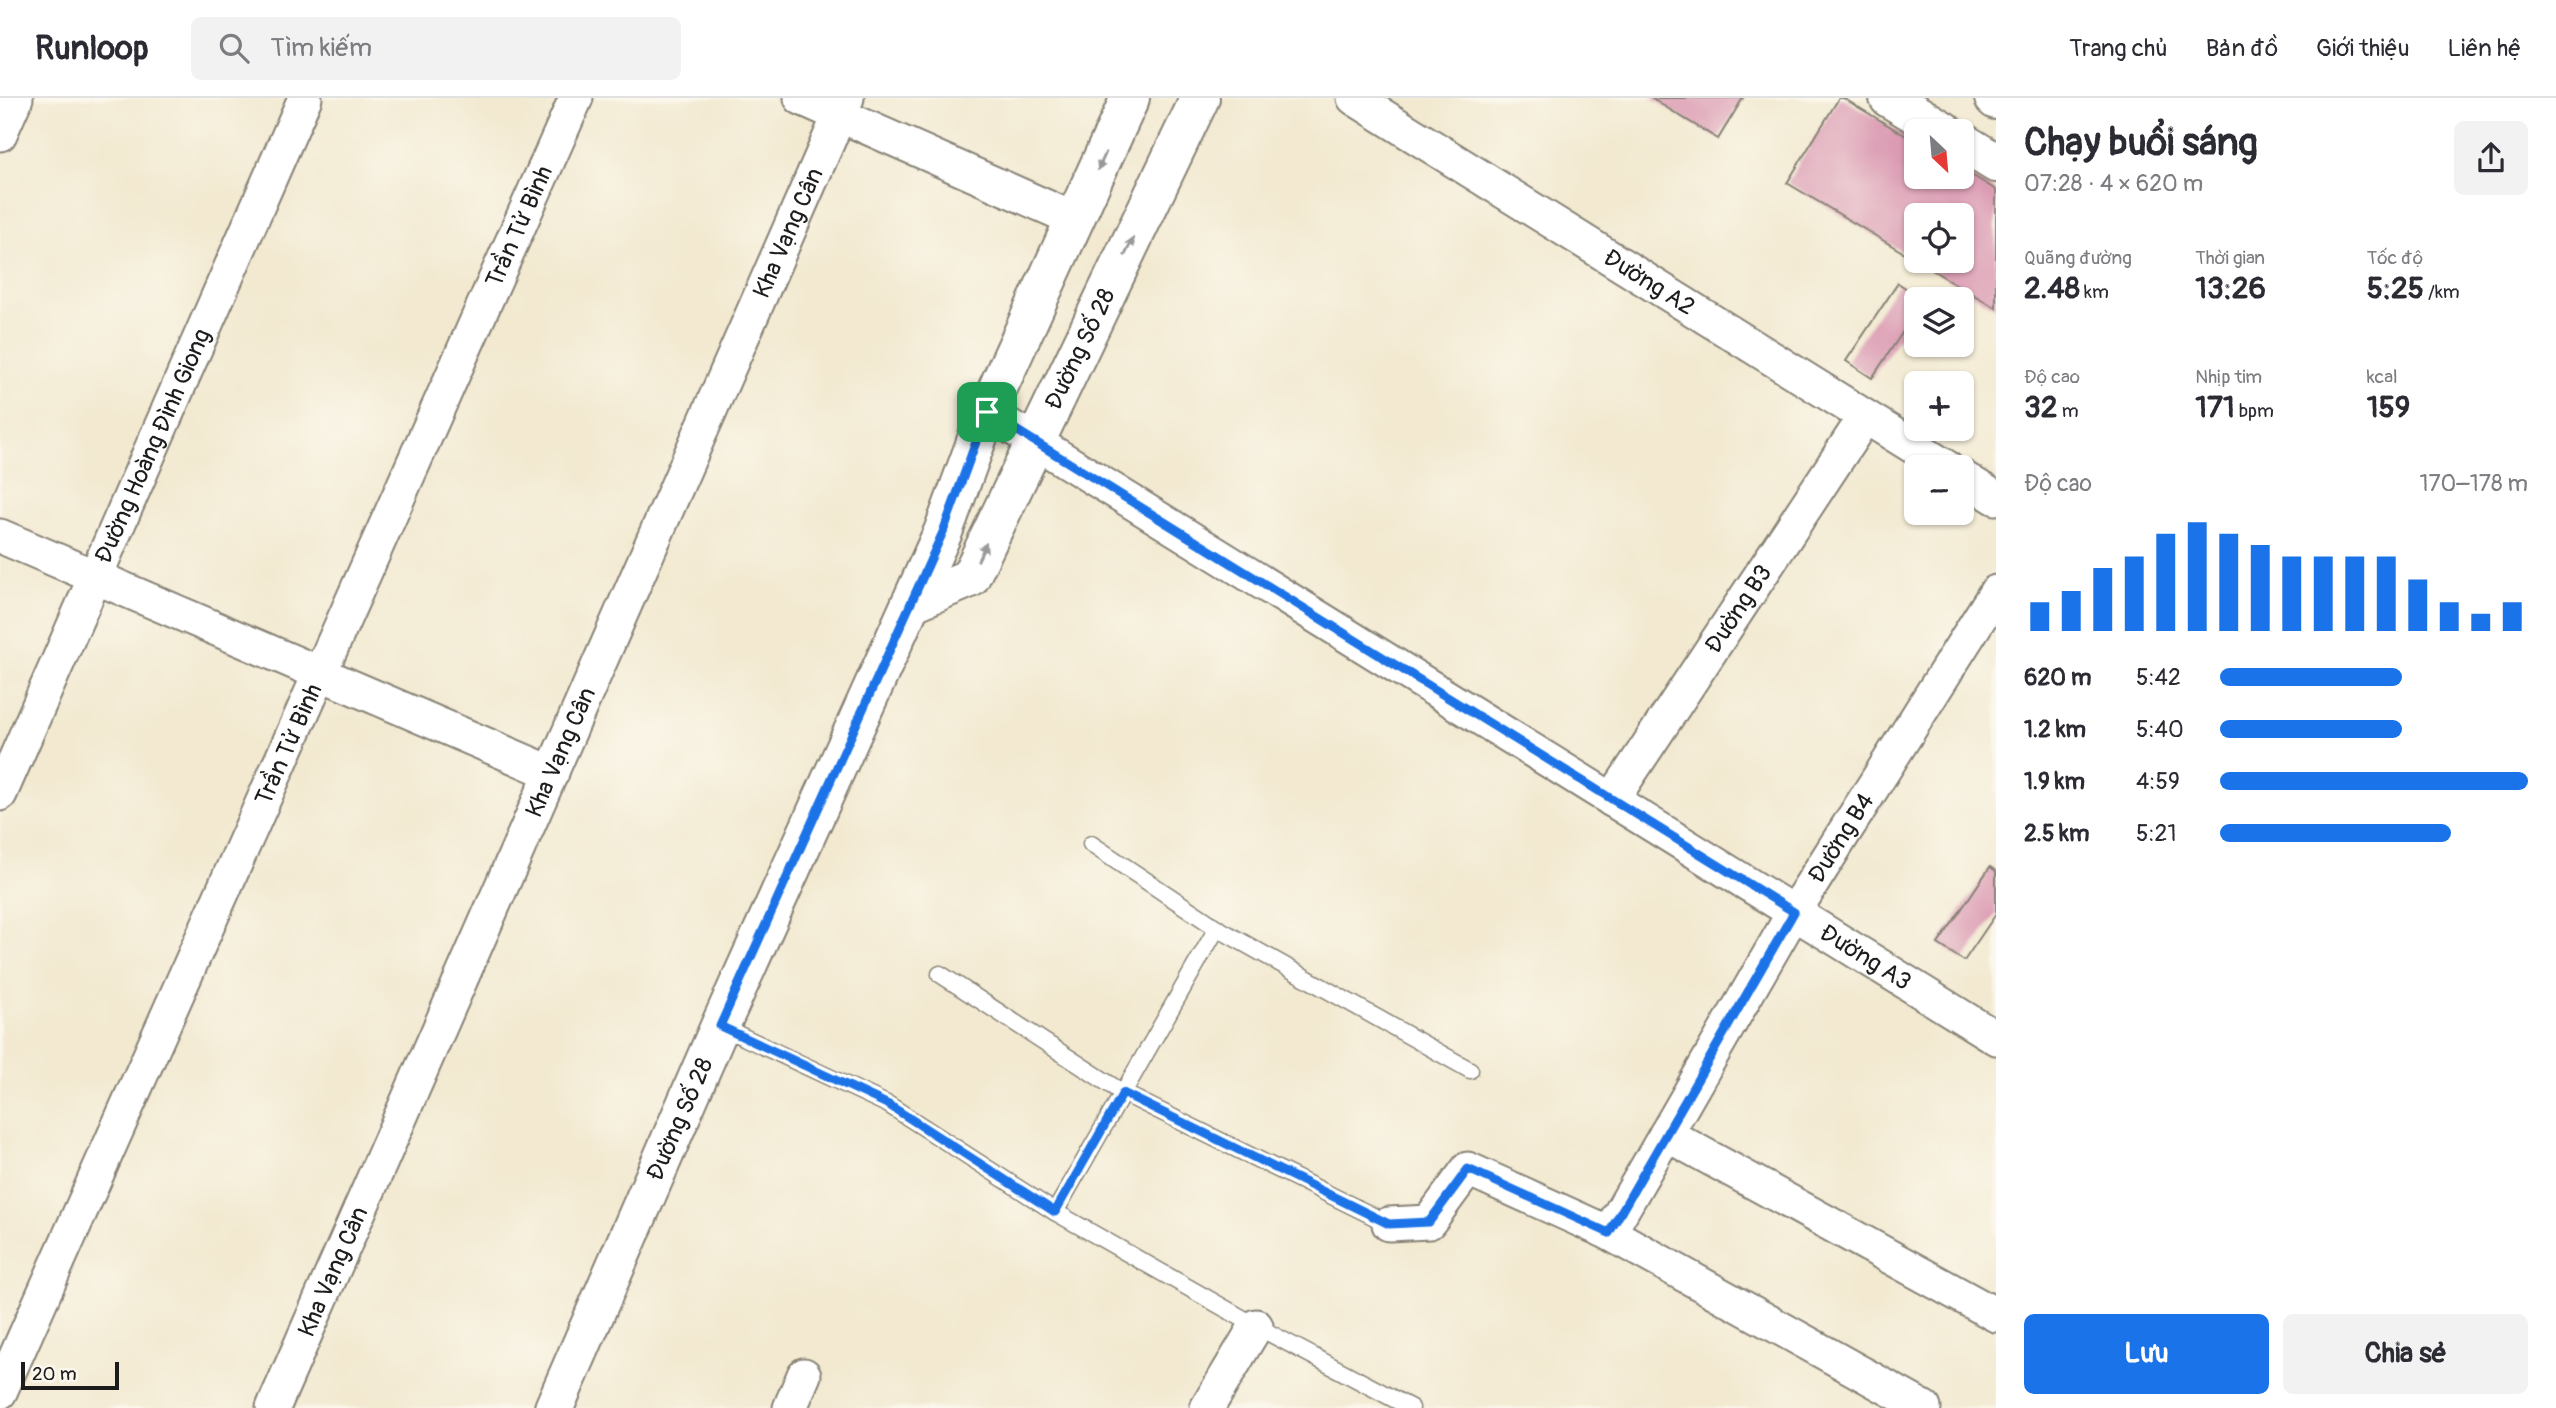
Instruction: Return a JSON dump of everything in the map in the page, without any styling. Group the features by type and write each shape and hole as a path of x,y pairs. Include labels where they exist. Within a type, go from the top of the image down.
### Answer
{"street":[{"path":"0,134 16,98"},
{"name":"Đường Hoàng Đình Giong","path":"0,794 305,98"},
{"name":"Trần Tử Bình","path":"0,1392 576,98"},
{"path":"801,98 843,107 1076,220"},
{"name":"Đường Số 28","path":"554,1408 720,1026 943,532 987,412 1130,98"},
{"name":"Đường Số 28","path":"911,603 970,578 1200,98"},
{"name":"Đường A2","path":"1354,98 1927,455"},
{"path":"1889,98 1924,119"},
{"name":"Kha Vạng Cân","path":"273,1408 843,107"},
{"path":"1974,149 1996,163"},
{"name":"Đường A3","path":"987,412 1996,1038"},
{"name":"Đường B3","path":"1612,800 1865,417"},
{"path":"1974,484 1996,498"},
{"path":"0,536 552,773"},
{"name":"Đường B4","path":"1609,1233 1794,912 1996,592"},
{"path":"1666,1134 1996,1315"},
{"path":"1389,1224 1429,1222 1468,1169 1609,1233 1924,1408"},
{"path":"1207,1408 1256,1326"},
{"path":"790,1408 804,1376"}],"lane":[{"path":"1091,844 1217,928 1470,1070"},
{"path":"1055,1212 1217,928"},
{"path":"940,974 1123,1093 1389,1224"},
{"path":"720,1026 889,1105 1055,1212 1256,1326 1411,1408"}],"building":[{"path":"1651,98 1743,98 1718,139"},
{"path":"1839,98 1843,98 1904,135 1904,189 1974,189 1974,176 1996,190 1996,308 1974,295 1974,287 1961,287 1937,273 1974,273 1974,203 1904,203 1904,253 1787,183"},
{"path":"1898,283 1904,287 1904,330 1872,378 1846,361"},
{"path":"1990,867 1996,871 1996,914 1964,961 1938,944"}],"route":[{"path":"987,412 1794,912 1609,1233 1468,1169 1429,1222 1389,1224 1123,1093 1055,1212 889,1105 720,1026 943,532 987,412"}]}
